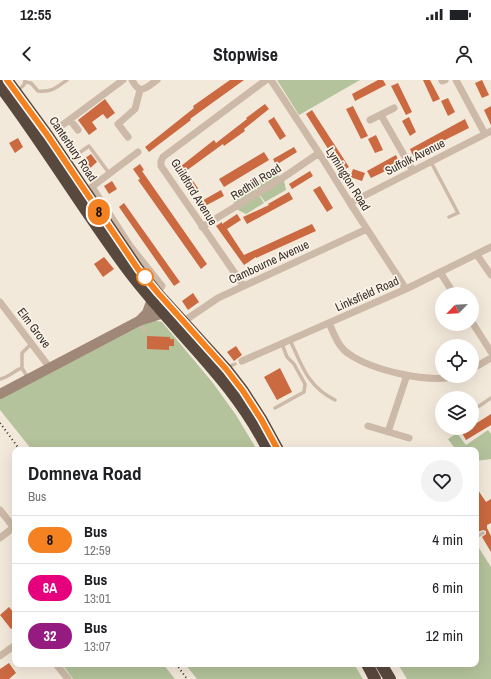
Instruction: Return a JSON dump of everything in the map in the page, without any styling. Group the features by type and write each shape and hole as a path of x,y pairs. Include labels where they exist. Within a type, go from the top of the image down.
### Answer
{"highway":[{"name":"Canterbury Road","path":"7,80 85,192 123,263 155,296 234,365 253,406 276,447"},
{"name":"Canterbury Road","path":"0,86 41,142 85,192"},
{"name":"Canterbury Road","path":"155,296 164,313 219,375 245,411 266,447"},
{"path":"369,667 375,679"},
{"path":"383,667 390,679"}],"street":[{"path":"57,129 123,80"},
{"path":"132,80 140,90"},
{"path":"140,90 145,89 157,80"},
{"name":"Guildford Avenue","path":"243,285 161,166 161,161 163,157 266,80"},
{"name":"Lymington Road","path":"272,80 406,289"},
{"path":"456,80 488,132"},
{"path":"128,137 118,124 135,109 140,90"},
{"path":"370,120 394,108"},
{"path":"381,115 414,171"},
{"path":"70,120 78,130"},
{"name":"Suffolk Avenue","path":"350,203 488,132"},
{"path":"85,192 138,152"},
{"name":"Redhill Road","path":"202,227 284,177 319,153"},
{"name":"Canterbury Road","path":"85,192 162,286 155,296"},
{"name":"Cambourne Avenue","path":"184,321 218,298 243,285 367,229"},
{"name":"Linksfield Road","path":"234,365 252,360 290,340 406,289 491,247"},
{"path":"477,255 491,276"},
{"path":"440,272 450,287"},
{"path":"139,321 147,313 155,296"},
{"name":"Elm Grove","path":"0,302 50,368"},
{"path":"0,394 139,321 164,313"},
{"path":"329,323 336,340 348,354 367,363 407,375 435,379"},
{"path":"478,331 491,352"},
{"path":"479,365 491,358"},
{"path":"388,432 407,375"},
{"path":"368,426 409,438"},
{"path":"0,510 12,525"},
{"path":"0,538 12,529"},
{"path":"0,656 12,647"},
{"path":"58,667 68,679"}],"lane":[{"path":"16,92 24,85 25,81 31,83 38,91 48,92 67,80"},
{"path":"72,158 89,146 110,174"},
{"path":"431,162 458,213 449,218"},
{"path":"139,321 145,331"},
{"path":"290,340 310,380 320,392 335,400"},
{"path":"29,379 22,368 22,353 32,344"},
{"path":"275,408 304,392 305,384 294,364 287,357 282,344"},
{"path":"0,379 7,377 22,368"},
{"path":"479,406 491,398"},
{"path":"479,535 483,533"}],"green space":[{"path":"277,80 360,80 299,115"},
{"path":"271,172 281,177 258,191 254,183"},
{"path":"284,180 286,190 265,202 260,195"},
{"path":"252,184 257,191 234,205 233,195"},
{"path":"259,195 264,203 246,214 236,209"},
{"path":"152,320 162,322 213,383 236,415 255,447 30,447 0,410 0,399"},
{"path":"488,430 491,434 491,459 479,461 479,447 454,447 448,439 454,435 458,435 466,445"},
{"path":"479,548 491,567 491,679 407,679 400,667 479,667"},
{"path":"64,667 165,667 175,679 73,679"},
{"path":"187,667 356,667 363,679 197,679"}],"building":[{"path":"230,80 244,80 190,119 191,120 149,152 145,147 194,108 193,106"},
{"path":"378,80 383,80 386,85 355,101 352,94"},
{"path":"423,80 430,80 440,99 433,102"},
{"path":"482,80 489,95 482,98 475,83"},
{"path":"398,83 412,112 406,115 391,86"},
{"path":"448,98 455,112 448,116 441,101"},
{"path":"105,99 115,113 107,119 103,114 92,122 97,129 89,135 78,120"},
{"path":"265,104 269,109 244,129 245,131 224,146 223,144 186,171 200,191 194,195 176,170 214,140 216,143"},
{"path":"353,106 368,136 361,139 346,109"},
{"path":"491,106 491,125 484,110"},
{"path":"312,110 349,167 342,171 306,114"},
{"path":"274,117 286,136 280,140 268,121"},
{"path":"409,117 416,132 410,136 402,121"},
{"path":"465,119 469,128 413,156 410,149"},
{"path":"376,135 383,150 375,153 368,139"},
{"path":"18,138 23,147 15,153 9,143"},
{"path":"294,147 297,152 276,165 273,159"},
{"path":"264,152 269,160 224,187 219,179"},
{"path":"91,154 97,162 88,170 81,161"},
{"path":"396,155 400,164 371,178 367,171"},
{"path":"140,164 144,170 142,171 207,264 201,269 138,180 140,179 133,169"},
{"path":"353,169 365,173 362,181 350,177"},
{"path":"310,171 313,176 292,189 289,184"},
{"path":"112,181 117,189 109,194 104,186"},
{"path":"320,186 333,208 327,212 313,190"},
{"path":"221,190 224,196 203,207 200,202"},
{"path":"289,192 293,199 247,224 243,217 269,205 268,204"},
{"path":"124,203 180,282 174,286 119,207"},
{"path":"237,214 241,220 227,229 244,255 312,224 316,231 256,257 244,265 216,226 222,222 222,224"},
{"path":"104,257 114,269 103,277 94,264"},
{"path":"193,293 199,302 188,310 182,301"},
{"path":"147,336 170,337 170,339 174,339 174,346 169,346 169,350 147,349"},
{"path":"236,346 242,355 234,361 227,352"},
{"path":"280,368 292,392 277,400 264,377"},
{"path":"491,414 491,425 479,432 479,422"},
{"path":"463,435 474,435 466,440"},
{"path":"479,492 486,502 491,499 491,523 487,525 487,528 491,536 491,552 482,537 486,534 486,531 483,530 479,532"},
{"path":"9,607 12,610 12,628 11,629 0,615"},
{"path":"9,663 16,673 9,679 0,679 0,669"}],"railway":[{"path":"0,423 18,447"},
{"path":"178,667 187,679"}],"bus line":[{"name":"8","path":"7,80 48,136 138,269 226,369 253,406 277,447"}]}
